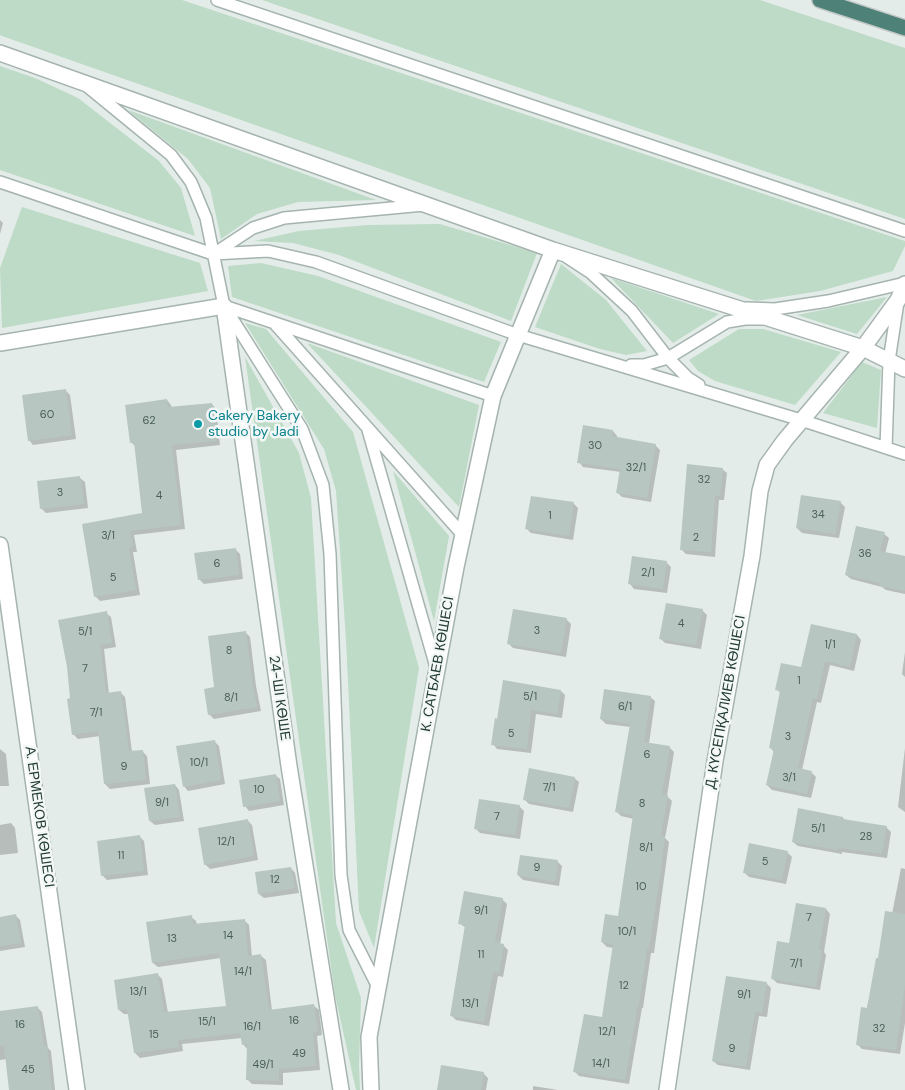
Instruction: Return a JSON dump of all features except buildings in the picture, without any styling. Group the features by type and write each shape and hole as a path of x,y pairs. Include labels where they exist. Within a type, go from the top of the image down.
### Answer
{"highway":[{"path":"820,0 905,28"}],"street":[{"path":"0,53 553,250 863,348 905,367"},
{"name":"К. САТБАЕВ КӨШЕСІ","path":"370,1090 369,1037 463,534 494,396 553,250"},
{"name":"Д. КҮСЕПҚАЛИЕВ КӨШЕСІ","path":"667,1090 715,761 752,556 760,491 767,465 801,420 863,348 898,300 905,283"},
{"path":"0,343 224,306"},
{"name":"24-ШІ КӨШЕ","path":"224,306 287,756 341,1090"},
{"name":"А. ЕРМЕКОВ КӨШЕСІ","path":"0,545 77,1090"}],"lane":[{"path":"218,0 905,231"},
{"path":"83,83 171,155 191,182 206,218 224,306 302,429 323,485 330,554 341,875 349,930 378,987"},
{"path":"0,182 213,254 268,251 316,262 518,335 801,420 905,454"},
{"path":"213,254 252,228 284,218 428,205"},
{"path":"553,250 592,273 632,311 668,358 688,378 710,393"},
{"path":"735,307 784,308 828,301 905,283"},
{"path":"886,448 889,361 898,300"},
{"path":"224,306 494,396"},
{"path":"617,365 644,365 668,358 727,322 745,319 775,320"},
{"path":"275,323 463,534"},
{"path":"366,426 437,670"}],"green space":[{"path":"0,0 182,0 905,241 905,246 893,271 820,291 756,301 2,36 0,35"},
{"path":"262,0 760,0 905,48 905,219"},
{"path":"0,66 35,78 78,98 159,161 181,188 195,236 0,170"},
{"path":"128,110 376,200 298,202 257,214 221,239 210,188 188,159"},
{"path":"22,207 200,263 208,291 2,328 0,268"},
{"path":"440,224 537,253 511,321 339,255 293,243 254,241 299,231 368,225"},
{"path":"261,263 318,276 501,342 484,382 232,297 228,266"},
{"path":"561,264 606,300 647,351 626,355 600,349 535,327"},
{"path":"611,278 719,314 673,343"},
{"path":"887,297 857,334 797,315"},
{"path":"245,323 266,329 353,432 419,668 374,948 359,911 346,640 336,491 324,449"},
{"path":"739,329 763,329 841,352 795,405 715,381 698,371 689,360"},
{"path":"307,343 479,405 459,507"},
{"path":"245,357 299,453 311,498 336,923 361,998 360,1090 356,1090 335,995"},
{"path":"862,362 881,370 877,428 823,413"},
{"path":"393,471 449,536 434,621"}],"place":[{"name":"Cakery Bakery studio by Jadi","path":"198,424"}]}
